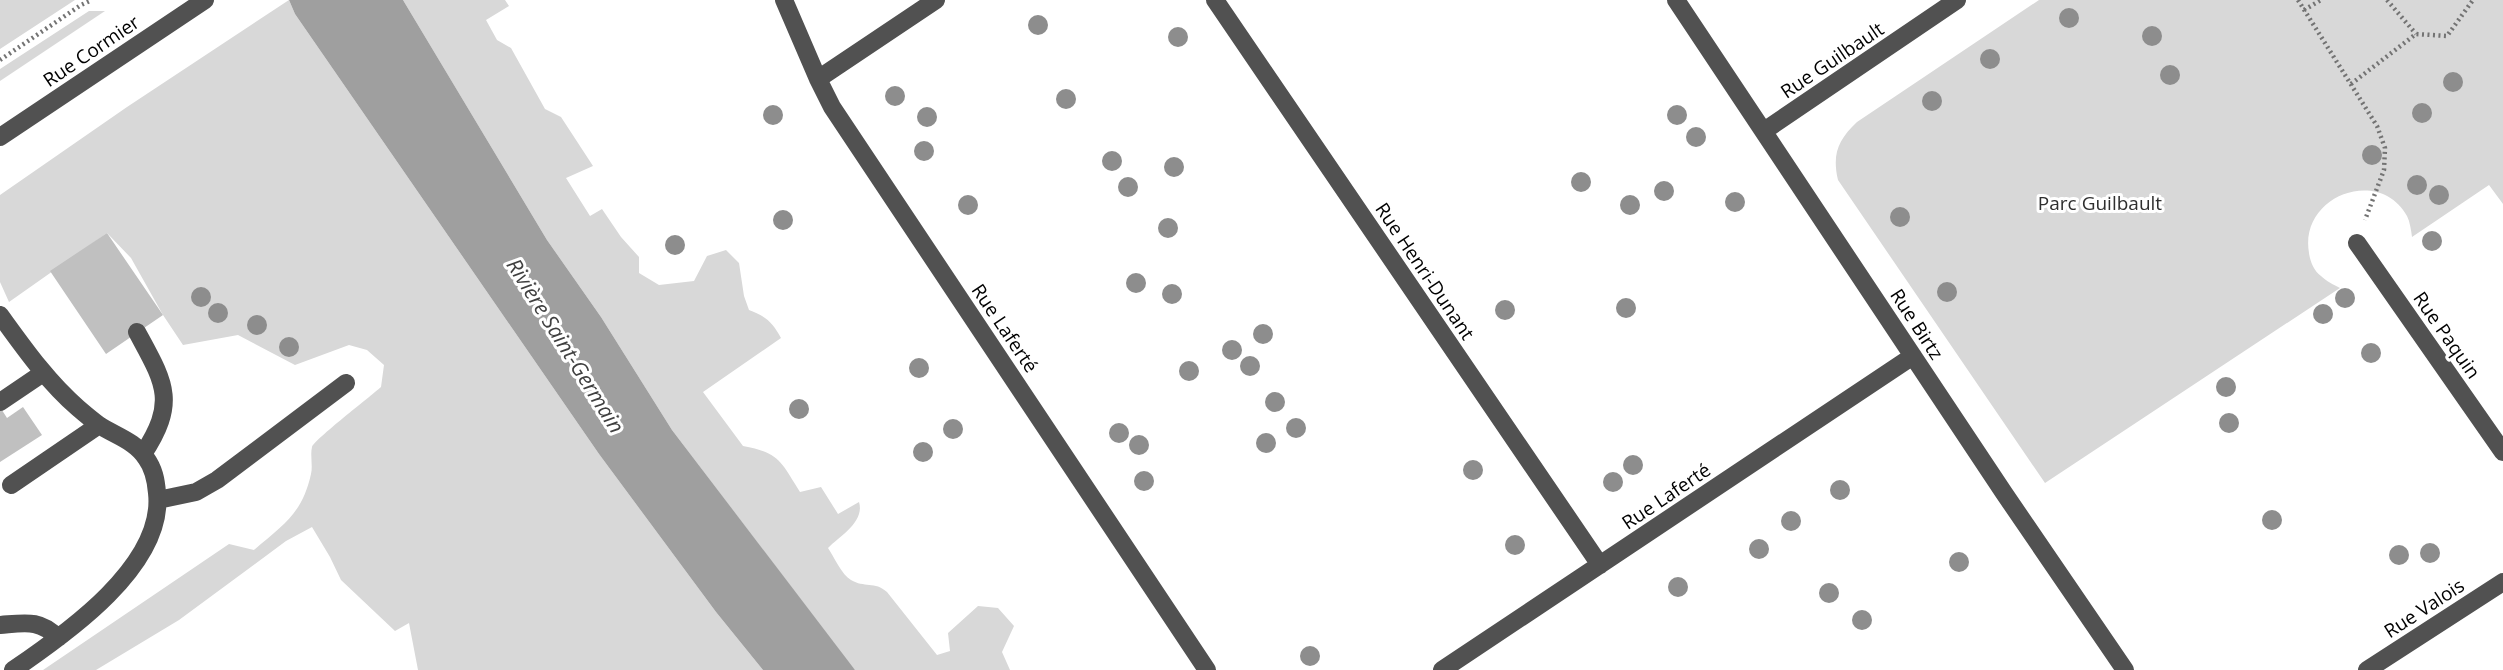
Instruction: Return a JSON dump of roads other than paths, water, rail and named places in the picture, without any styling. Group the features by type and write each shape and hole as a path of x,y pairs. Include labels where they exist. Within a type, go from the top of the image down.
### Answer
{"street":[{"name":"Rue Cormier","path":"1,133 205,0"},
{"name":"Rue Laferté","path":"784,0 832,107 1207,670"},
{"path":"818,79 936,0"},
{"name":"Rue Henri-Dunant","path":"1215,0 1600,565"},
{"name":"Rue Birtz","path":"1676,0 2125,670"},
{"name":"Rue Guilbault","path":"1764,131 1957,0"},
{"name":"Rue Paquin","path":"2357,243 2503,452"},
{"path":"0,315 51,383 99,425 122,437 143,454 156,476 158,500 155,527 149,543 115,588 58,638 13,670"},
{"path":"137,332 161,377 164,392 163,409 151,442 143,454"},
{"name":"Rue Laferté","path":"1442,670 1913,356"},
{"path":"0,402 43,373"},
{"path":"158,500 196,492 217,480 346,383"},
{"path":"11,485 99,425"},
{"name":"Rue Valois","path":"2367,670 2503,582"},
{"path":"0,625 37,624 47,628 58,638"}],"water":[{"name":"Rivière Saint-Germain","path":"289,0 403,0 547,240 601,317 672,430 855,670 763,670 716,612 599,454 295,14"}],"park label":[{"name":"Parc Guilbault","path":"2100,203"}]}
